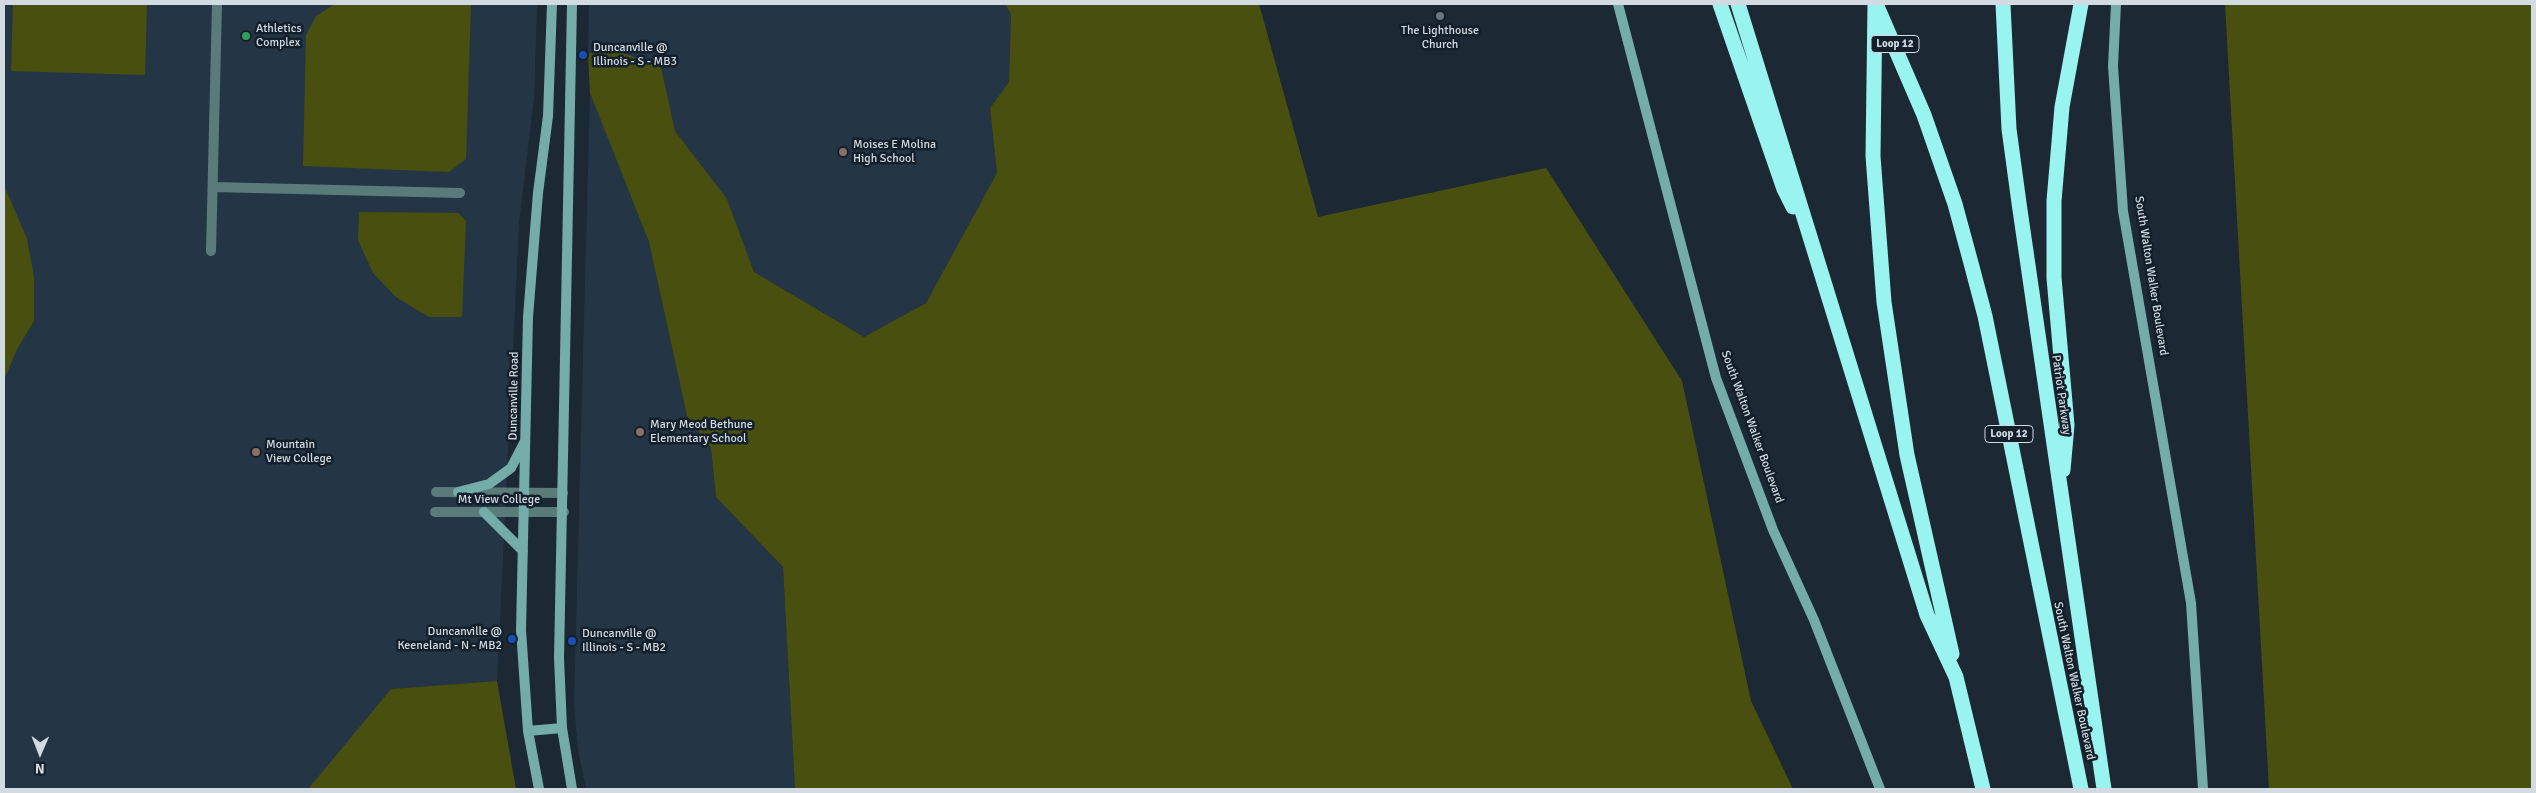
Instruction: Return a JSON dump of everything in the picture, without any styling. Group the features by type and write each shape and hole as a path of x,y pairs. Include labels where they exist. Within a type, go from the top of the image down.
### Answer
{"highway":[{"path":"1720,4 1731,31 1784,189 1815,252"},
{"path":"1738,4 1927,615 1956,677"},
{"path":"1876,4 1872,78 1873,156 1884,302 1908,455 1956,677 1983,789"},
{"name":"South Walton Walker Boulevard","path":"1876,4 1913,86 1955,204 1984,316 2081,789"},
{"name":"Patriot Parkway","path":"2003,4 2009,129 2104,789"},
{"path":"2061,496 2067,425 2054,278 2054,201 2062,107 2081,4"}],"main road":[{"name":"Duncanville Road","path":"539,789 528,731 522,630 523,551 529,284 548,116 552,4"},
{"path":"572,4 564,512 559,658 562,728 572,789"},
{"name":"South Walton Walker Boulevard","path":"1618,4 1716,378 1772,530 1814,620 1880,789"},
{"name":"South Walton Walker Boulevard","path":"2116,4 2113,66 2123,211 2191,602 2202,789"},
{"path":"458,492 489,484 511,468 526,438"},
{"path":"484,512 523,551"},
{"path":"528,731 562,728"}],"street":[{"path":"211,250 218,4"},
{"path":"213,188 460,194"},
{"name":"Mt View College","path":"436,492 563,493"},
{"name":"Mt View College","path":"435,512 564,512"}],"shaded area":[{"name":"Mountain View College","path":"4,4 537,4 534,98 519,223 497,681 391,689 308,789 4,789"},
{"name":"Moises E Molina High School","path":"589,4 1005,4 1011,14 1009,82 990,108 997,173 926,303 864,337 754,272 727,199 675,131 661,67 588,53"},
{"name":"Mary Meod Bethune Elementary School","path":"590,93 649,242 687,416 711,448 716,497 783,567 795,789 586,789 578,749 574,704"}],"green space":[{"path":"13,4 147,4 145,75 11,71"},
{"path":"335,4 471,4 466,159 449,172 303,166 306,35 316,16"},
{"path":"1005,4 1259,4 1318,217 1546,168 1682,381 1751,701 1793,789 795,789 783,567 716,497 711,448 687,416 649,242 590,93 588,53 623,53 661,67 675,131 727,199 754,272 864,337 926,303 997,173 990,108 1009,82 1011,14"},
{"path":"2225,4 2532,4 2532,789 2269,789"},
{"path":"4,185 27,239 34,277 34,321 17,349 4,380"},
{"path":"359,212 458,213 466,221 462,317 429,317 396,297 373,273 358,240"},
{"path":"497,681 516,789 308,789 391,689"}],"place":[{"name":"The Lighthouse Church","path":"1440,16"},
{"name":"Athletics Complex","path":"246,36"},
{"name":"Duncanville @ Illinois - S - MB3","path":"583,55"},
{"name":"Moises E Molina High School","path":"843,152"},
{"name":"Mary Meod Bethune Elementary School","path":"640,432"},
{"name":"Mountain View College","path":"256,452"},
{"name":"Duncanville @ Keeneland - N - MB2","path":"512,639"},
{"name":"Duncanville @ Illinois - S - MB2","path":"572,641"}]}
